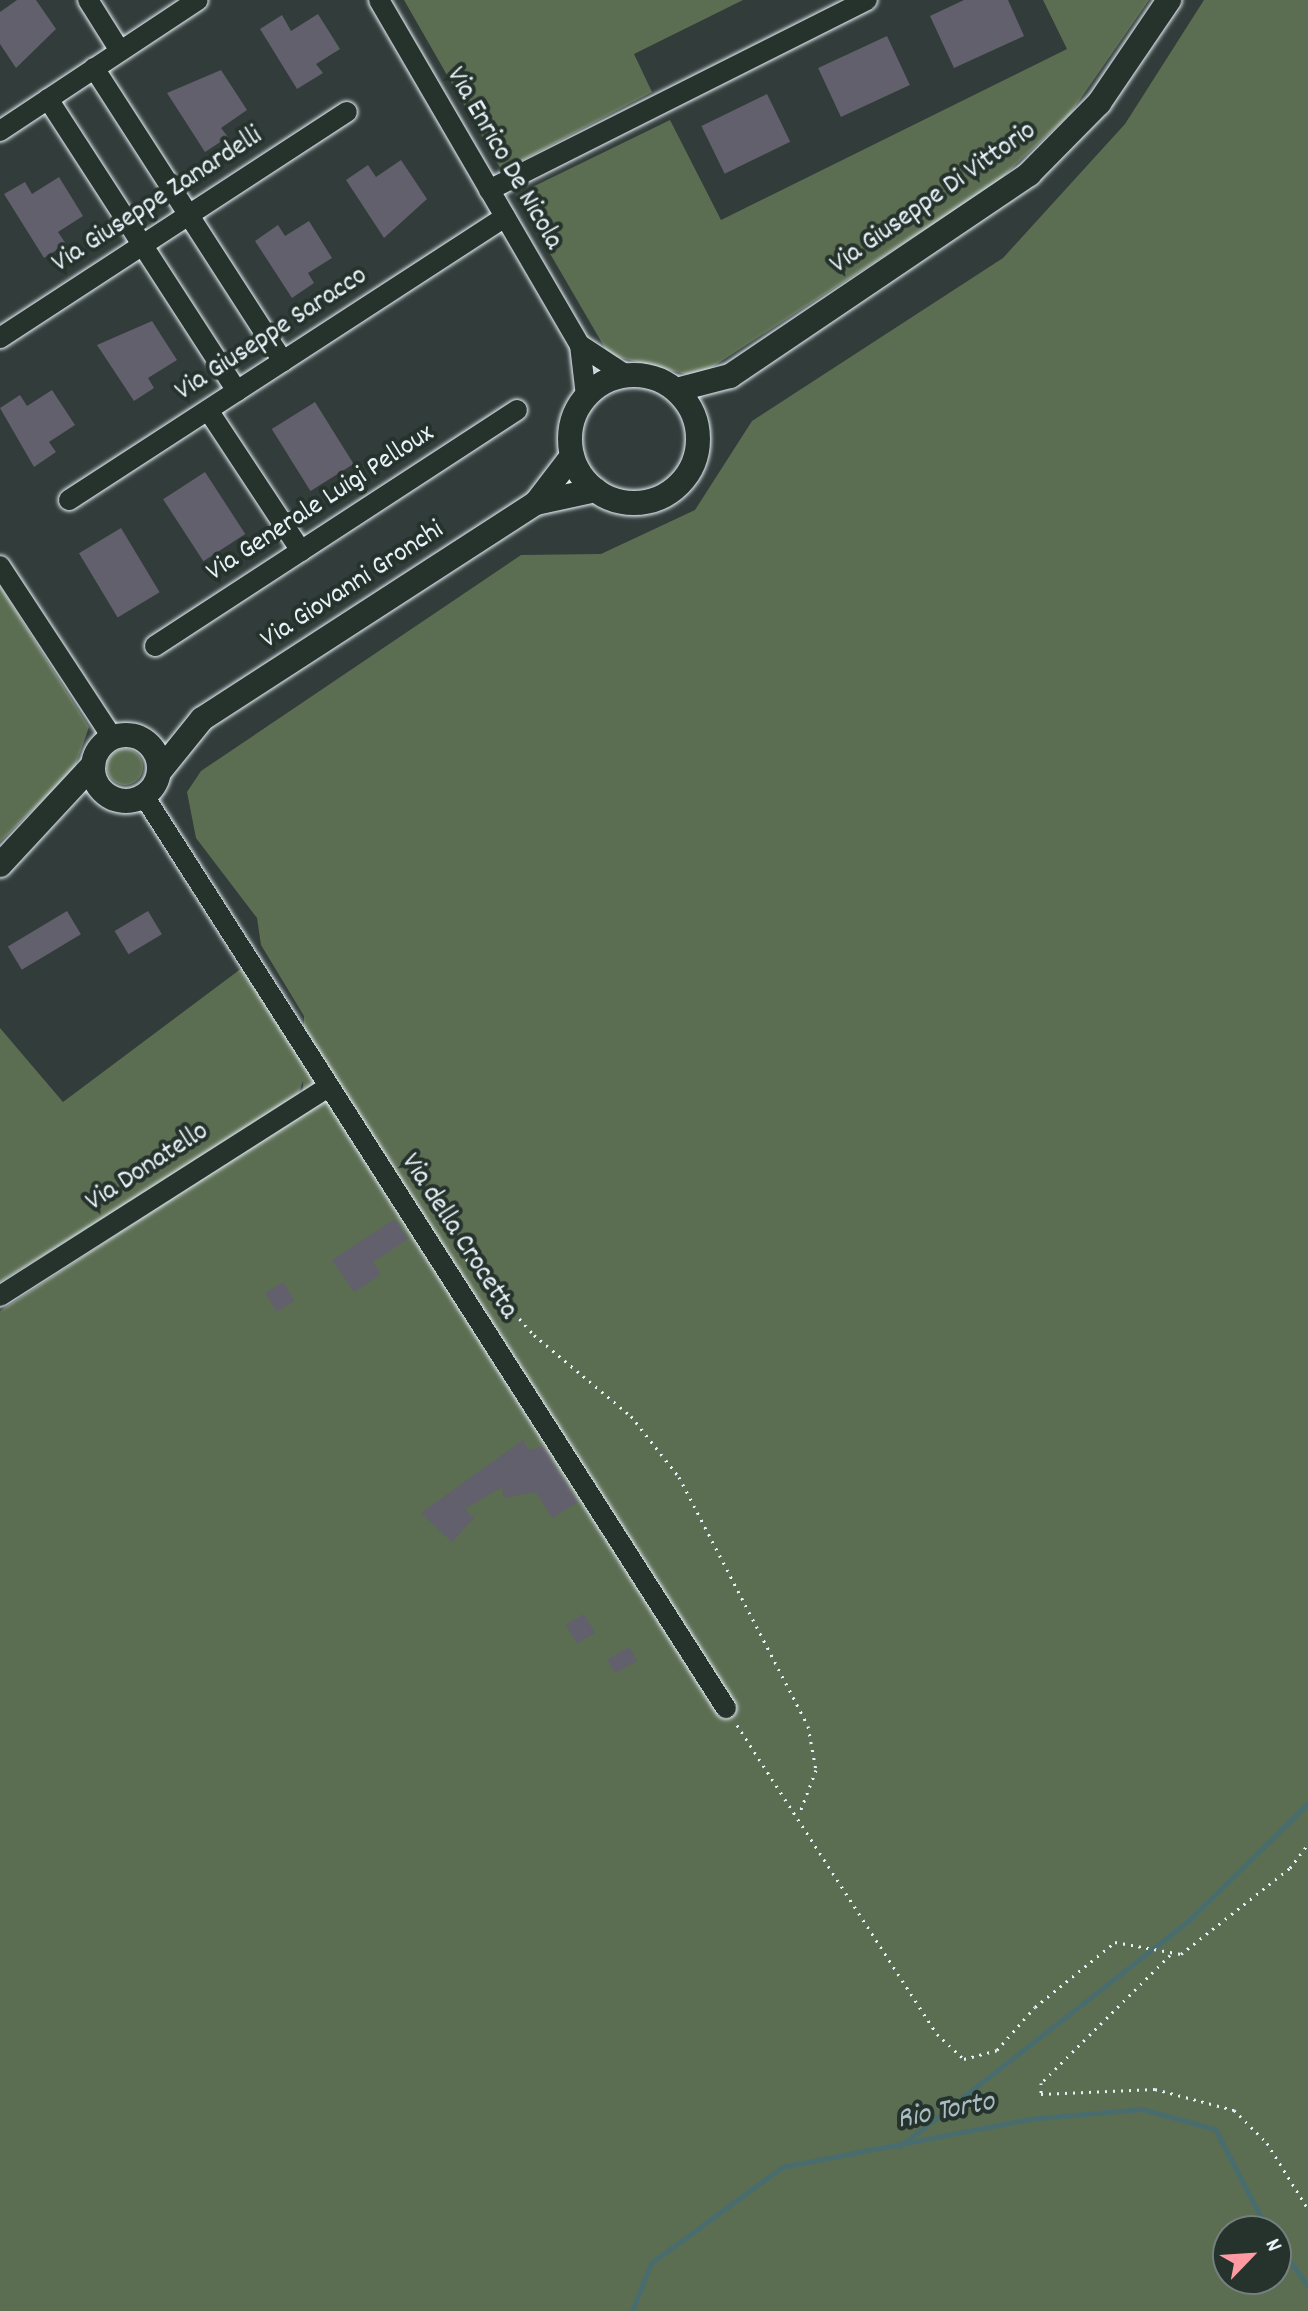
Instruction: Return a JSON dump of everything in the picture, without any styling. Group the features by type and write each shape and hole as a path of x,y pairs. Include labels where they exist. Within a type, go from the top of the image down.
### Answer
{"street":[{"path":"88,0 120,51"},
{"path":"0,131 198,0"},
{"name":"Via Enrico De Nicola","path":"379,0 580,345 586,396"},
{"path":"489,190 867,0"},
{"name":"Via Giuseppe Di Vittorio","path":"676,390 730,376 1029,174 1099,103 1169,0"},
{"path":"94,68 283,361"},
{"path":"48,99 237,391"},
{"name":"Via Giuseppe Zanardelli","path":"0,338 347,112"},
{"name":"Via Giuseppe Saracco","path":"69,500 505,217"},
{"name":"Via Enrico De Nicola","path":"580,345 626,375"},
{"path":"626,375 676,390 697,425 693,464 669,493 632,503 596,490 572,456 571,424 586,396 626,375"},
{"name":"Via Giuseppe Di Vittorio","path":"697,425 730,376"},
{"path":"208,410 301,551"},
{"name":"Via Generale Luigi Pelloux","path":"155,646 517,410"},
{"name":"Via Giovanni Gronchi","path":"160,771 202,719 536,503 572,456"},
{"name":"Via Giovanni Gronchi","path":"536,503 596,490"},
{"path":"0,566 112,737"},
{"name":"Via Giovanni Gronchi","path":"137,736 202,719"},
{"path":"43,822 108,796 144,796 160,771 151,746 137,736 112,737"},
{"path":"0,865 93,765 112,737"},
{"path":"93,765 108,796"},
{"name":"Via della Crocetta","path":"144,796 326,1088 726,1708"},
{"name":"Via Donatello","path":"0,1296 326,1088"}],"path":[{"path":"454,1245 534,1335 631,1416 679,1477 808,1726 816,1770 799,1814"},
{"path":"726,1708 799,1814 937,2034 964,2059 997,2050 1035,2007 1115,1942 1148,1946 1170,1955"},
{"path":"1308,1844 1290,1868 1194,1946 1170,1955 1041,2083 1041,2094 1142,2088 1221,2105 1249,2121 1308,2209"}],"green space":[{"path":"404,0 743,0 634,54 652,92 502,171"},
{"path":"1043,0 1149,0 1070,114 995,184 697,377 609,355 516,195 670,120 721,220 1067,49"},
{"path":"1204,0 1308,0 1308,2311 0,2311 0,1311 304,1112 303,1081 297,1098 0,1282 0,1028 63,1102 242,968 304,1061 304,1016 261,945 257,918 196,838 187,792 201,771 521,555 601,554 695,510 752,421 1003,258 1125,124"},
{"path":"0,586 89,727 74,770 0,842"},
{"path":"125,749 138,754 143,767 138,780 125,785 112,780 107,767 112,754"}],"building":[{"path":"17,0 36,0 56,29 16,68 0,44 0,12"},
{"path":"964,0 1008,0 1024,36 954,68 930,16"},
{"path":"318,14 340,49 316,64 323,73 297,89 260,29 282,15 291,31"},
{"path":"887,36 910,85 841,117 818,68"},
{"path":"221,70 247,110 221,128 228,137 205,152 167,93"},
{"path":"767,94 790,142 725,174 701,126"},
{"path":"401,160 427,199 384,238 346,180 368,165 376,177"},
{"path":"59,177 83,216 58,232 66,244 44,258 4,194 25,182 32,194"},
{"path":"309,221 332,258 308,273 314,283 292,298 255,241 278,225 285,236"},
{"path":"152,321 177,360 148,378 154,388 134,401 97,345"},
{"path":"52,390 75,425 49,442 56,452 34,467 0,408 20,395 27,406"},
{"path":"315,402 354,464 310,491 272,429"},
{"path":"205,472 245,534 203,561 163,499"},
{"path":"121,528 160,592 118,618 79,553"},
{"path":"67,911 81,934 22,970 8,947"},
{"path":"148,911 162,934 128,954 115,931"},
{"path":"395,1219 408,1239 373,1262 381,1274 354,1292 332,1260"},
{"path":"283,1282 295,1301 277,1312 265,1293"},
{"path":"523,1440 529,1450 543,1446 578,1502 552,1518 536,1492 504,1498 502,1487 465,1509 474,1518 452,1542 421,1513"},
{"path":"584,1614 595,1633 577,1644 566,1625"},
{"path":"629,1647 637,1661 615,1673 607,1659"}],"waterway":[{"path":"899,2147 1188,1921 1308,1803"},
{"name":"Rio Torto","path":"632,2311 651,2263 782,2167 1028,2119 1142,2109 1215,2129 1260,2215"},
{"name":"Rio Torto","path":"1292,2264 1308,2286"}]}
